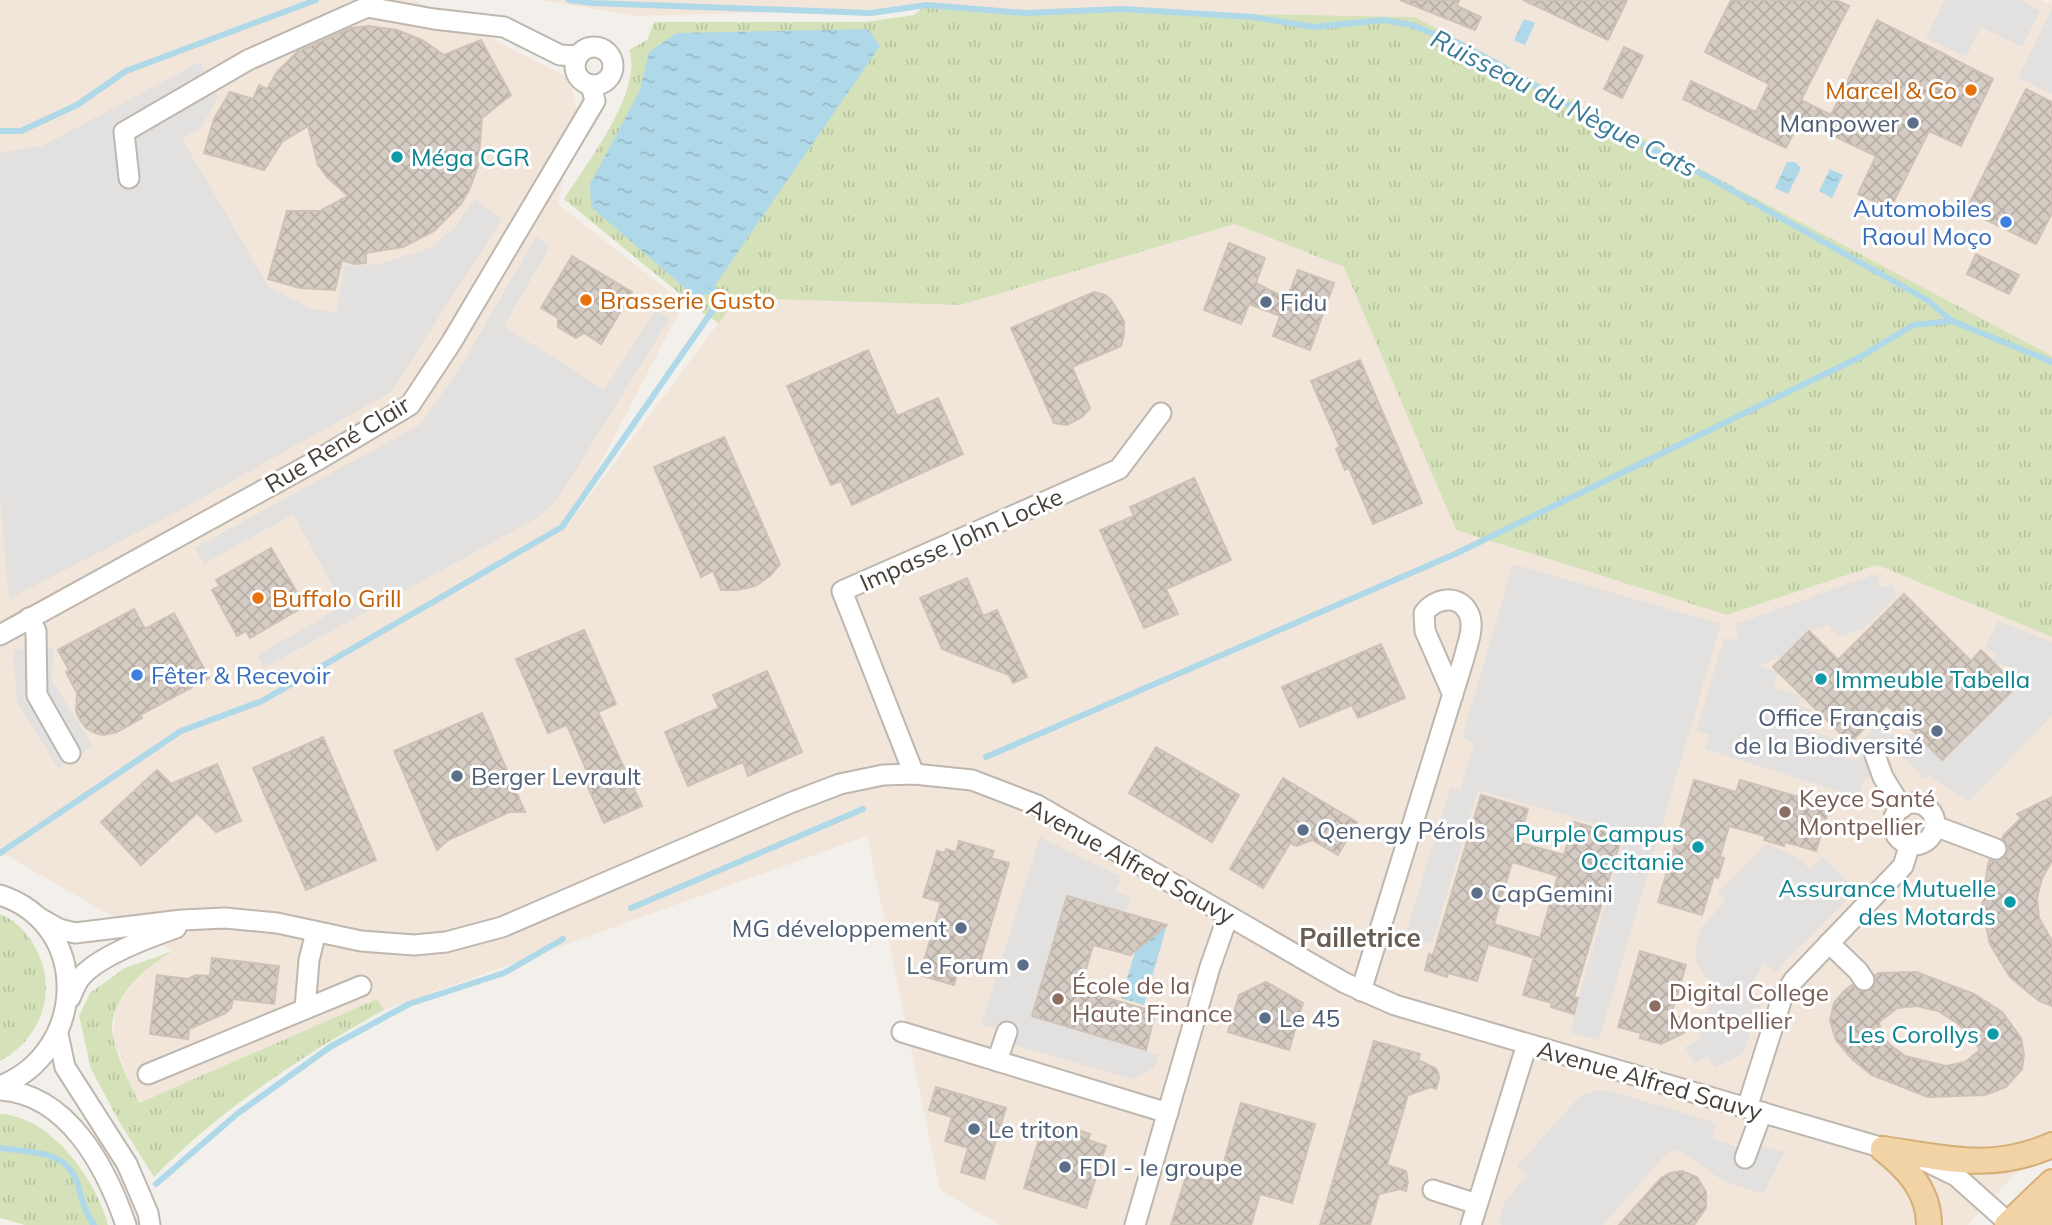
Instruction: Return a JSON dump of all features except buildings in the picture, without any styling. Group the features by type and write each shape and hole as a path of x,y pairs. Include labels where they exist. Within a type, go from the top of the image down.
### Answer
{"main road":[{"path":"1883,1149 1976,1162 2009,1160 2052,1145"},
{"path":"1883,1149 1904,1166 1919,1186 1929,1211 1928,1225"},
{"path":"2012,1225 2051,1182"},
{"path":"2036,1225 2052,1209"}],"street":[{"path":"129,178 124,132 248,60 367,7 434,19 504,27 560,55 578,56"},
{"path":"594,48 610,56 613,68 608,79 591,85 580,79 577,74 578,56 594,48"},
{"name":"Rue René Clair","path":"8,630 316,461 410,405 595,101 591,85"},
{"name":"Impasse John Locke","path":"914,774 842,591 1119,469 1161,413"},
{"path":"8,630 36,631 37,695 70,753"},
{"path":"1361,991 1452,695"},
{"path":"1875,755 1883,777 1902,808"},
{"name":"Avenue Alfred Sauvy","path":"38,917 59,929 75,933 182,920 225,918 277,923 360,941 414,945 446,942 502,927 840,784 883,775 914,774 972,780 1037,805 1361,991 1395,1005 1921,1159 1956,1175 2012,1225"},
{"path":"1915,803 1932,813 1935,826 1924,843 1910,845 1899,838 1893,825 1897,812 1915,803"},
{"path":"1935,826 1996,849"},
{"path":"1745,1158 1782,998 1794,980 1903,866 1910,845"},
{"path":"0,1088 31,1069 46,1054 58,1034 67,1004 68,980 63,957 53,936 38,917 5,894"},
{"path":"1135,1225 1210,967 1228,916"},
{"name":"Avenue Alfred Sauvy","path":"67,1004 80,977 102,961 140,941 178,928 225,918"},
{"path":"305,1009 309,960 316,932"},
{"path":"1829,943 1864,979"},
{"path":"148,1074 361,986"},
{"path":"902,1032 1168,1113"},
{"path":"997,1061 1007,1032"},
{"path":"58,1034 65,1068 127,1164 148,1213 150,1225"},
{"path":"1471,1225 1527,1044"},
{"path":"0,1088 19,1091 43,1101 75,1129 107,1178 126,1225"},
{"path":"1433,1190 1477,1204"}],"shaded area":[{"path":"0,0 415,0 569,78 577,109 558,204 684,303 568,525 737,298 960,305 1235,224 1344,266 1456,530 1727,615 1877,565 2052,637 2052,1134 1968,1225 1000,1225 940,1190 867,836 384,1010 377,999 138,1103 113,1038 116,1004 150,965 172,951 6,855 0,857"},
{"path":"538,0 2040,0 2048,3 2052,0 2052,356 1415,17 922,8 639,16"},
{"path":"1944,0 2020,0 2040,11 2022,47 1981,27 1966,57 1926,38"},
{"path":"2052,8 2052,94 2018,78"},
{"path":"200,62 218,97 201,128 182,139 269,287 312,309 336,312 344,266 379,264 430,248 455,227 475,199 502,219 391,392 175,513 9,599 0,497 0,153 42,146"},
{"path":"536,237 550,246 504,326 604,390 656,310 670,318 557,500 537,518 264,668 257,655 344,606 293,514 204,564 195,548 421,424 464,361"},
{"path":"1513,564 1721,624 1599,1040 1571,1033 1574,1014 1626,833 1478,790 1432,944 1405,936 1450,788 1460,790 1475,743 1462,738"},
{"path":"1876,574 1881,588 1893,584 1897,596 1865,628 1839,637 1828,625 1809,631 1785,655 1759,666 1778,672 1773,688 1802,696 1798,705 1811,710 1809,718 1796,714 1792,725 1850,743 1845,758 1861,761 1852,751 1878,724 1890,734 1916,734 1942,760 2024,678 2009,674 2011,667 1993,662 1996,653 1984,649 1998,621 2052,642 2052,716 1969,801 1929,776 1925,779 1896,751 1889,753 1883,777 1864,778 1860,793 1854,796 1705,749 1710,735 1696,731 1724,638 1738,640 1736,624"},
{"path":"53,648 52,680 93,747 58,768 17,702 13,650"},
{"name":"Le Forum","path":"1040,837 1121,877 1115,891 1131,897 1125,913 1067,896 1032,1016 1159,1055 1154,1068 1132,1079 1004,1042 1007,1032 981,1025"},
{"path":"1766,844 1797,857 1810,869 1823,857 1857,890 1777,972 1764,964 1757,974 1749,997 1762,1002 1742,1054 1715,1068 1707,1056 1694,1063 1685,1047 1699,1040 1717,984 1706,978 1697,963 1696,947 1701,928 1725,901 1717,893"},
{"path":"1599,1090 1611,1091 1716,1123 1712,1138 1748,1151 1761,1146 1784,1152 1763,1194 1723,1181 1678,1149 1666,1154 1603,1225 1501,1225 1499,1218 1505,1202 1527,1175 1517,1166 1580,1096"}],"green space":[{"path":"922,8 1415,17 2052,356 2052,637 1877,565 1727,615 1456,530 1344,267 1235,224 960,305 737,298 719,323 703,313 564,199 598,147 621,105 631,66 629,50 647,40 654,22 866,22 914,15"},
{"path":"0,914 18,925 32,942 45,975 46,992 43,1009 28,1038 0,1061"},
{"path":"173,951 150,967 128,988 114,1013 112,1027 116,1049 139,1103 377,999 384,1010 292,1065 234,1106 154,1177 120,1123 91,1069 79,1016 90,993 125,968"},
{"path":"0,1114 19,1117 37,1126 69,1153 93,1189 108,1225 25,1225 0,1218"}],"water":[{"path":"1524,19 1535,23 1525,45 1514,40"},
{"path":"868,29 880,46 709,294 694,296 591,207 590,184 640,90 649,52 676,33"},
{"path":"1787,162 1795,162 1801,168 1788,194 1775,188"},
{"path":"1830,169 1843,175 1832,198 1819,191"},
{"path":"1167,925 1144,1005 1121,998 1135,952"}],"waterway":[{"name":"Ruisseau du Nègue Cats","path":"0,131 21,131 77,105 126,71 316,0"},
{"name":"Ruisseau du Nègue Cats","path":"569,0 871,13 927,5 1025,13 1122,9 1253,17 1313,27 1384,20 1411,25 1456,42 1605,126 1708,177 1927,300 1952,321 2052,362"},
{"path":"0,853 181,731 262,701 562,527 717,304 713,287"},
{"path":"986,757 1455,554 1862,356 1913,325 1951,321"},
{"path":"631,908 863,809"},
{"path":"156,1184 237,1114 330,1047 409,1004 504,973 563,939"},
{"path":"0,1148 35,1152 66,1165 73,1173 86,1211 94,1225"}],"place":[{"name":"Marcel & Co","path":"1971,90"},
{"name":"Manpower","path":"1913,123"},
{"name":"Méga CGR","path":"397,157"},
{"name":"Automobiles Raoul Moço","path":"2006,222"},
{"name":"Brasserie Gusto","path":"586,300"},
{"name":"Fidu","path":"1266,302"},
{"name":"Buffalo Grill","path":"258,598"},
{"name":"Fêter & Recevoir","path":"137,675"},
{"name":"Immeuble Tabella","path":"1821,679"},
{"name":"Office Français de la Biodiversité","path":"1937,731"},
{"name":"Berger Levrault","path":"457,776"},
{"name":"Keyce Santé Montpellier","path":"1785,812"},
{"name":"Qenergy Pérols","path":"1303,830"},
{"name":"Purple Campus Occitanie","path":"1698,847"},
{"name":"CapGemini","path":"1477,893"},
{"name":"Assurance Mutuelle des Motards","path":"2010,902"},
{"name":"MG développement","path":"961,928"},
{"name":"Le Forum","path":"1023,965"},
{"name":"École de la Haute Finance","path":"1058,999"},
{"name":"Digital College Montpellier","path":"1655,1006"},
{"name":"Le 45","path":"1265,1018"},
{"name":"Les Corollys","path":"1993,1034"},
{"name":"Le triton","path":"974,1129"},
{"name":"FDI - le groupe","path":"1065,1167"}],"district":[{"name":"Pailletrice","path":"1360,937"}]}
